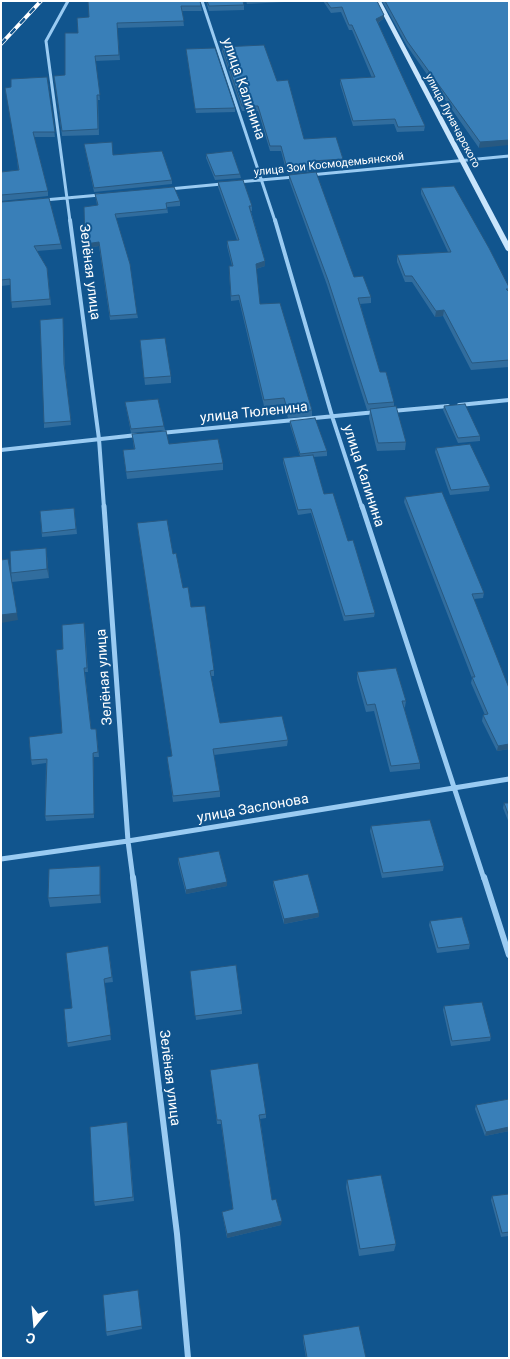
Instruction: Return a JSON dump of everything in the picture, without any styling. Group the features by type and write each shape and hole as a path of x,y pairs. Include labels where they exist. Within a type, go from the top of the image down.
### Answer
{"main road":[{"name":"улица Луначарского","path":"378,1 509,250"}],"street":[{"name":"Зелёная улица","path":"68,1 46,41 99,439 128,841 177,1234 188,1358"},
{"name":"улица Калинина","path":"202,1 262,180 332,416 509,955"},
{"name":"улица Зои Космодемьянской","path":"233,183 509,156"},
{"path":"165,189 224,184"},
{"path":"39,201 107,194"},
{"name":"улица Тюленина","path":"157,433 509,400"},
{"path":"1,450 147,434"},
{"name":"улица Заслонова","path":"1,859 128,841 509,779"}],"building":[{"path":"88,1 200,1 201,6 181,6 184,21 117,23 119,55 95,56 100,95 97,95 98,129 62,131 54,76 65,75 65,33 78,33 77,18 89,17"},
{"path":"207,1 243,1 244,5 209,6"},
{"path":"326,1 377,1 384,15 376,19 425,126 398,127 395,119 353,121 340,79 375,77 342,7 331,8"},
{"path":"385,1 509,1 509,140 480,142 407,41"},
{"path":"264,45 277,81 288,80 304,139 336,137 343,159 312,161 314,166 287,168 281,146 270,146 258,106 242,106 222,47"},
{"path":"215,48 235,108 195,109 186,49"},
{"path":"47,77 55,132 33,132 48,191 1,195 1,172 19,170 5,88 11,87 11,79"},
{"path":"112,142 113,155 162,151 172,180 94,188 84,144"},
{"path":"232,151 240,174 215,176 206,154"},
{"path":"316,172 354,277 363,276 371,297 358,298 380,372 386,372 394,402 368,404 328,280 289,175"},
{"path":"243,180 252,206 249,206 265,261 256,264 260,304 280,303 312,410 288,412 284,398 264,400 239,295 231,296 229,266 233,266 227,241 239,240 218,182"},
{"path":"454,186 509,287 509,289 506,289 509,292 509,360 472,363 444,310 436,311 412,276 405,276 397,255 451,252 421,188"},
{"path":"174,187 180,201 166,203 167,209 115,214 130,264 137,314 110,316 99,242 85,244 84,207 98,205 95,194"},
{"path":"49,198 61,244 34,246 47,268 50,299 11,302 10,279 1,280 1,202"},
{"path":"63,318 64,364 71,421 44,423 40,320"},
{"path":"165,338 171,376 144,378 140,340"},
{"path":"158,399 164,426 131,429 125,402"},
{"path":"465,404 480,436 458,438 444,406"},
{"path":"396,406 406,442 378,443 370,409"},
{"path":"315,418 327,451 300,454 290,421"},
{"path":"166,431 169,444 218,439 223,463 126,472 123,450 135,449 132,434"},
{"path":"470,444 490,486 451,490 436,448"},
{"path":"313,455 324,494 333,493 348,541 353,540 375,613 345,616 311,509 298,510 283,458"},
{"path":"442,492 484,593 472,594 509,688 509,744 498,746 483,715 488,714 472,677 475,677 405,497"},
{"path":"74,508 76,529 42,533 40,511"},
{"path":"167,520 173,554 176,553 183,588 188,587 191,607 205,606 214,670 210,671 220,723 282,716 288,740 213,749 220,791 173,796 167,757 172,756 137,523"},
{"path":"46,548 47,569 11,573 10,551"},
{"path":"8,559 17,613 1,615 1,560"},
{"path":"84,623 87,668 84,668 91,729 96,729 98,752 93,753 94,814 45,816 47,759 31,760 29,737 62,733 56,650 63,649 62,625"},
{"path":"396,668 406,701 402,701 420,763 391,766 375,704 367,705 357,672"},
{"path":"504,803 509,803 509,816"},
{"path":"430,820 444,866 383,873 371,826"},
{"path":"219,851 227,882 186,890 178,858"},
{"path":"100,866 100,895 48,898 49,869"},
{"path":"308,874 319,913 284,919 273,881"},
{"path":"462,917 470,944 438,948 430,921"},
{"path":"108,946 112,977 104,979 111,1035 67,1043 64,1009 72,1008 66,953"},
{"path":"236,965 242,1010 195,1016 190,971"},
{"path":"482,1002 491,1037 452,1041 444,1006"},
{"path":"258,1063 266,1114 259,1115 272,1200 276,1199 282,1221 227,1234 222,1212 233,1209 221,1120 217,1120 210,1070"},
{"path":"509,1099 509,1127 486,1132 476,1105"},
{"path":"127,1122 133,1197 94,1202 90,1127"},
{"path":"381,1175 396,1244 360,1249 347,1180"},
{"path":"509,1194 509,1232 502,1233 492,1196"},
{"path":"138,1290 142,1326 106,1332 103,1295"},
{"path":"359,1326 366,1358 307,1358 303,1335"}],"railway":[{"path":"1,44 41,1"}]}
